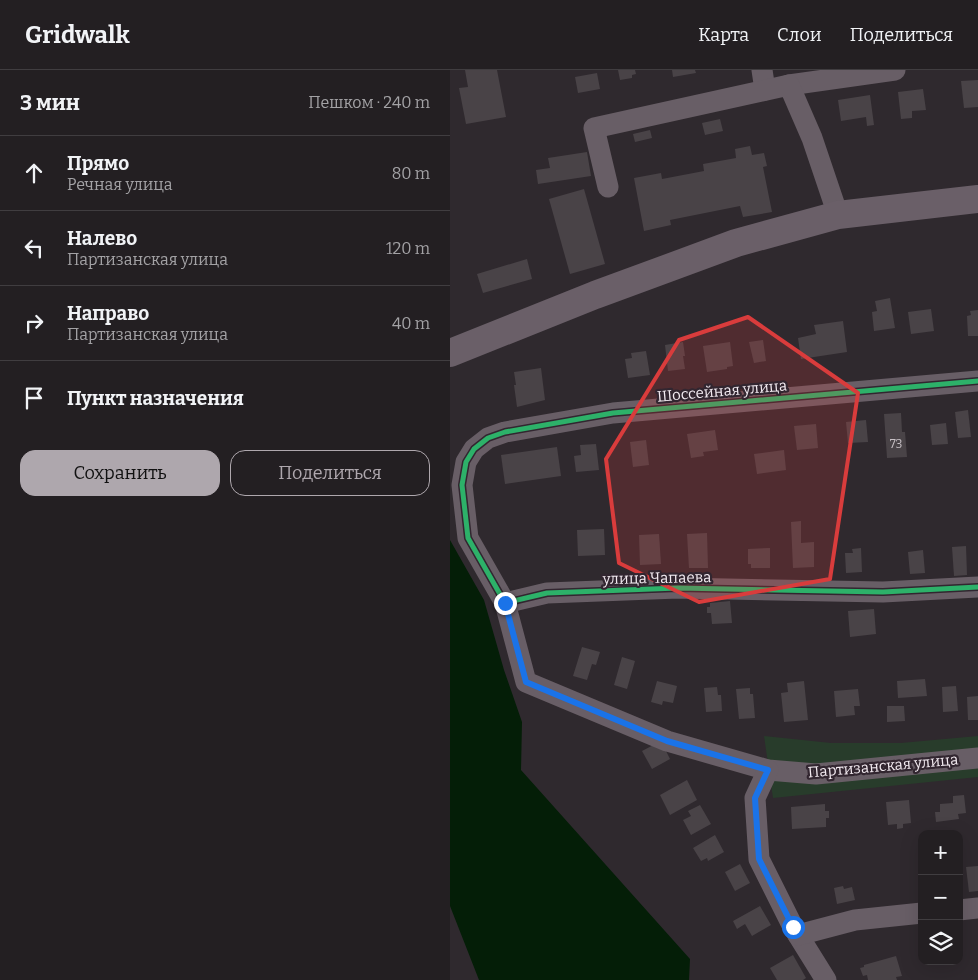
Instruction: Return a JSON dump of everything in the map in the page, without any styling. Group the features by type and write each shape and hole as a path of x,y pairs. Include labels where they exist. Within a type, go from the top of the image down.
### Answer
{"main road":[{"path":"450,353 595,295 736,243 838,215 978,199"}],"street":[{"path":"608,187 594,128 763,80 790,85 895,70"},
{"path":"790,85 812,138 838,215"},
{"name":"Шоссейная улица","path":"505,603 468,538 462,485 466,462 474,449 488,438 506,432 612,412 978,381"},
{"name":"улица Чапаева","path":"505,603 547,593 678,588 882,592 978,587"},
{"name":"Партизанская улица","path":"505,603 526,682 667,741 768,770 816,774 978,758"},
{"path":"768,770 755,798 759,859 798,935 826,980"},
{"path":"963,910 978,908"},
{"path":"798,935 855,920 918,914"}],"highlighted area":[{"path":"748,317 858,393 830,579 699,602 619,563 606,459 679,340"}],"shaded area":[{"path":"450,540 484,600 504,670 522,722 521,770 690,959 689,980 479,980 450,906"},
{"path":"764,736 831,743 901,743 978,736 978,777 773,798"}],"building":[{"path":"465,70 497,70 506,117 466,124 459,88 468,87"},
{"path":"618,70 635,70 636,74 632,75 632,78 620,80"},
{"path":"672,70 695,70 696,73 673,77"},
{"path":"597,73 600,89 578,93 575,77"},
{"path":"978,80 978,107 964,108 961,81"},
{"path":"923,89 926,110 912,111 912,118 901,119 898,92"},
{"path":"870,95 874,125 867,126 866,117 841,121 838,100"},
{"path":"720,119 723,131 705,135 702,123"},
{"path":"650,130 652,138 635,142 633,134"},
{"path":"750,146 752,155 764,153 767,166 763,167 772,212 743,217 740,206 670,220 671,225 644,231 634,178 661,173 662,179 704,171 703,164 736,158 735,149"},
{"path":"587,152 591,176 538,184 536,170 550,168 548,158"},
{"path":"584,189 605,264 570,274 549,199"},
{"path":"527,259 532,279 483,293 477,274"},
{"path":"890,298 895,328 874,331 872,312 877,311 875,301"},
{"path":"931,309 934,331 911,334 908,312"},
{"path":"978,310 978,336 968,336 967,316 971,315 970,311"},
{"path":"843,321 847,352 801,359 798,338 816,334 814,325"},
{"path":"763,340 766,361 754,363 749,342"},
{"path":"683,342 685,369 668,371 665,345"},
{"path":"730,342 733,366 727,367 727,369 707,372 703,346"},
{"path":"646,351 650,375 628,378 625,359 632,358 631,353"},
{"path":"541,368 545,400 517,407 514,372"},
{"path":"968,410 971,437 958,438 955,412"},
{"path":"901,413 902,432 905,432 907,457 887,458 884,414"},
{"path":"866,420 868,442 848,443 846,422"},
{"path":"946,423 948,444 932,445 930,425"},
{"path":"816,424 818,448 797,450 794,426"},
{"path":"715,430 718,450 703,452 704,456 691,458 687,434"},
{"path":"646,440 649,465 633,467 630,442"},
{"path":"596,444 599,470 576,472 574,456 581,455 580,445"},
{"path":"557,447 561,476 505,484 501,455"},
{"path":"784,450 786,470 757,474 754,454"},
{"path":"801,521 801,543 814,542 814,567 793,568 791,522"},
{"path":"604,529 605,555 578,556 577,530"},
{"path":"707,533 708,568 689,568 687,534"},
{"path":"659,534 661,564 640,565 639,535"},
{"path":"966,546 967,575 954,576 952,547"},
{"path":"770,548 770,568 751,568 751,564 748,564 748,549"},
{"path":"861,548 862,572 846,573 845,553 853,553 852,549"},
{"path":"923,550 925,573 910,574 908,552"},
{"path":"730,601 732,623 712,624 711,613 707,613 707,607 710,607 710,603"},
{"path":"874,609 876,634 850,637 848,611"},
{"path":"582,647 600,652 596,665 592,664 587,680 573,676"},
{"path":"622,657 635,661 627,689 614,685"},
{"path":"925,679 927,696 898,698 897,681"},
{"path":"657,681 677,686 673,703 663,701 662,705 651,702"},
{"path":"804,681 808,720 784,722 781,693 788,692 787,683"},
{"path":"956,686 958,711 943,712 942,687"},
{"path":"717,687 718,695 721,695 722,711 706,712 704,688"},
{"path":"750,688 750,694 753,694 755,718 739,719 736,689"},
{"path":"858,689 860,706 854,706 855,715 836,717 834,691"},
{"path":"978,696 978,720 968,720 967,697"},
{"path":"887,706 904,706 905,721 887,722"},
{"path":"661,741 670,759 652,769 642,751"},
{"path":"687,780 697,800 670,815 660,795"},
{"path":"964,795 966,813 958,814 959,819 936,822 935,812 940,812 940,804 953,803 953,796"},
{"path":"909,800 911,823 903,824 903,828 897,829 897,824 888,825 886,802"},
{"path":"825,804 825,811 829,811 829,818 826,818 826,827 792,829 791,807"},
{"path":"700,805 711,824 691,835 683,820 691,816 688,811"},
{"path":"715,835 724,852 708,861 707,858 701,861 693,848"},
{"path":"740,864 750,883 735,891 725,872"},
{"path":"978,866 978,891 969,892 966,867"},
{"path":"843,886 844,889 852,887 855,900 837,904 834,888"},
{"path":"760,906 771,925 752,936 745,924 737,929 733,921"},
{"path":"793,955 806,978 803,980 777,980 770,968"},
{"path":"896,956 902,976 896,977 897,980 868,980 867,975 863,976 860,968 864,967 864,965"}],"cycle path":[{"path":"978,381 613,413 505,432 488,438 474,449 466,462 462,485 468,538 505,603 547,593 678,588 883,592 978,587"}],"route":[{"path":"505,603 526,682 667,741 768,770 755,798 759,859 793,927"}]}
